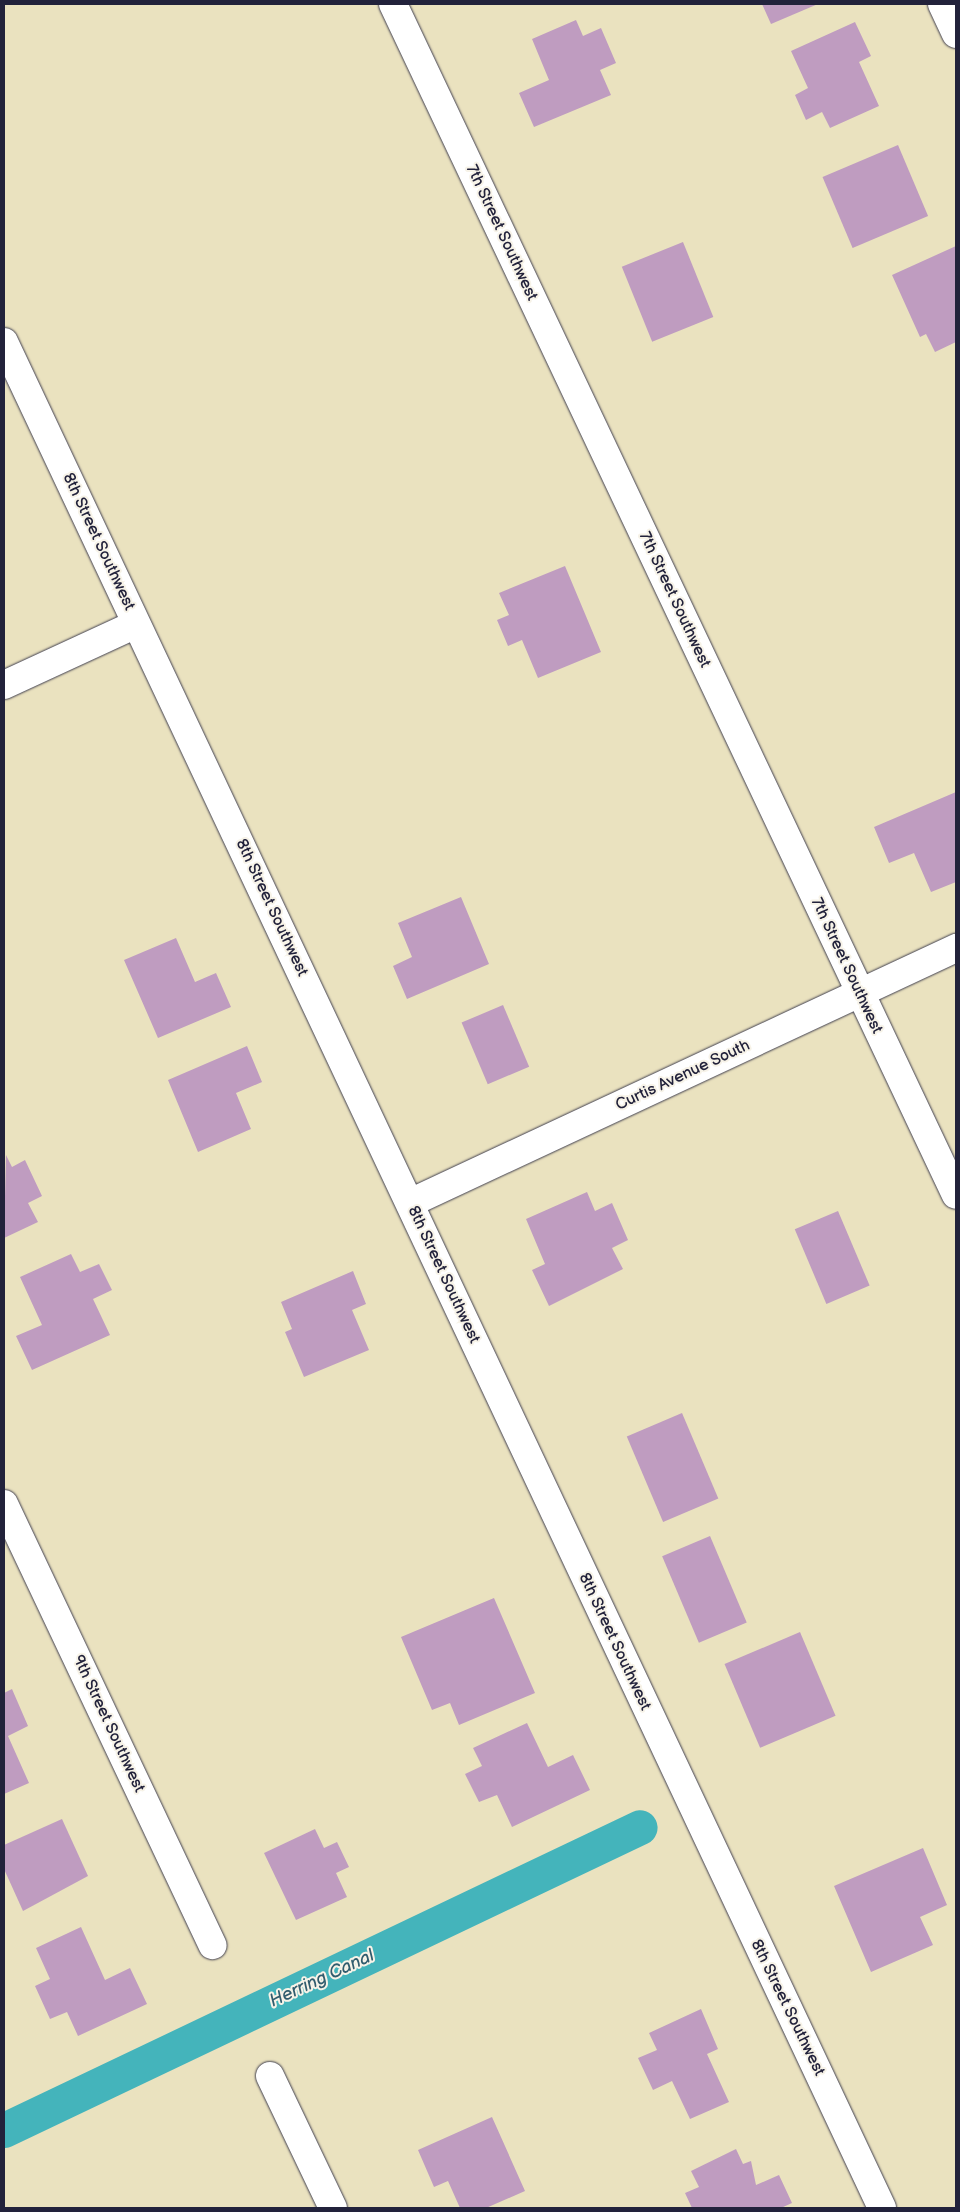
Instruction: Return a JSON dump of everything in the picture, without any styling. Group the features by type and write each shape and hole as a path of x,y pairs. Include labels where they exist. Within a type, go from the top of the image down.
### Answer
{"street":[{"name":"7th Street Southwest","path":"393,4 859,994 956,1195"},
{"path":"942,4 956,34"},
{"name":"8th Street Southwest","path":"4,342 882,2208"},
{"path":"4,685 136,624"},
{"name":"Curtis Avenue South","path":"410,1203 956,948"},
{"name":"9th Street Southwest","path":"4,1504 212,1944"},
{"path":"270,2076 333,2208"}],"building":[{"path":"762,4 818,4 771,24"},
{"path":"576,20 583,36 601,28 616,63 600,70 611,95 534,127 519,93 549,80 532,39"},
{"path":"855,22 871,56 859,62 879,106 830,128 822,112 806,120 795,95 808,88 791,51"},
{"path":"898,145 928,216 853,248 823,177"},
{"path":"683,242 713,317 652,342 622,267"},
{"path":"956,246 956,342 935,352 926,334 920,337 892,275"},
{"path":"565,566 601,652 538,678 522,640 508,646 497,620 509,615 499,593"},
{"path":"956,792 956,882 931,892 914,853 889,863 874,827"},
{"path":"461,897 489,964 407,999 393,966 412,957 398,923"},
{"path":"176,938 195,982 216,973 231,1007 158,1038 124,960"},
{"path":"503,1005 529,1067 488,1084 462,1023"},
{"path":"247,1046 262,1082 236,1093 251,1129 198,1152 168,1080"},
{"path":"6,1155 12,1167 25,1160 42,1196 28,1203 38,1222 4,1238"},
{"path":"587,1192 595,1211 612,1203 628,1240 612,1248 623,1269 549,1306 532,1270 545,1264 526,1219"},
{"path":"838,1211 870,1286 826,1304 795,1229"},
{"path":"71,1254 80,1272 99,1264 112,1290 93,1299 110,1335 32,1370 16,1336 42,1325 20,1277"},
{"path":"353,1271 366,1304 352,1310 369,1350 304,1377 285,1332 292,1329 281,1302"},
{"path":"682,1413 718,1499 663,1522 627,1436"},
{"path":"710,1536 747,1623 699,1643 662,1556"},
{"path":"494,1598 535,1693 459,1725 450,1703 432,1710 401,1637"},
{"path":"800,1632 836,1716 760,1748 725,1664"},
{"path":"12,1689 28,1726 8,1736 29,1783 4,1794 4,1693"},
{"path":"527,1723 548,1767 573,1755 590,1790 512,1827 497,1795 479,1802 465,1774 482,1766 473,1748"},
{"path":"62,1819 88,1876 23,1911 4,1869 4,1845"},
{"path":"315,1829 324,1848 337,1842 349,1867 336,1873 347,1897 296,1920 264,1853"},
{"path":"923,1848 947,1905 920,1917 933,1945 871,1972 834,1886"},
{"path":"81,1927 105,1980 130,1968 147,2004 78,2036 67,2012 50,2019 35,1986 50,1979 36,1948"},
{"path":"701,2009 718,2049 707,2054 729,2102 690,2119 672,2081 653,2090 638,2058 657,2050 649,2033"},
{"path":"492,2117 525,2191 486,2208 460,2208 448,2181 434,2187 418,2150"},
{"path":"736,2149 743,2164 751,2161 756,2185 779,2175 792,2203 781,2208 692,2208 685,2193 699,2187 691,2171"}],"waterway":[{"name":"Herring Canal","path":"4,2130 640,1827"}]}
